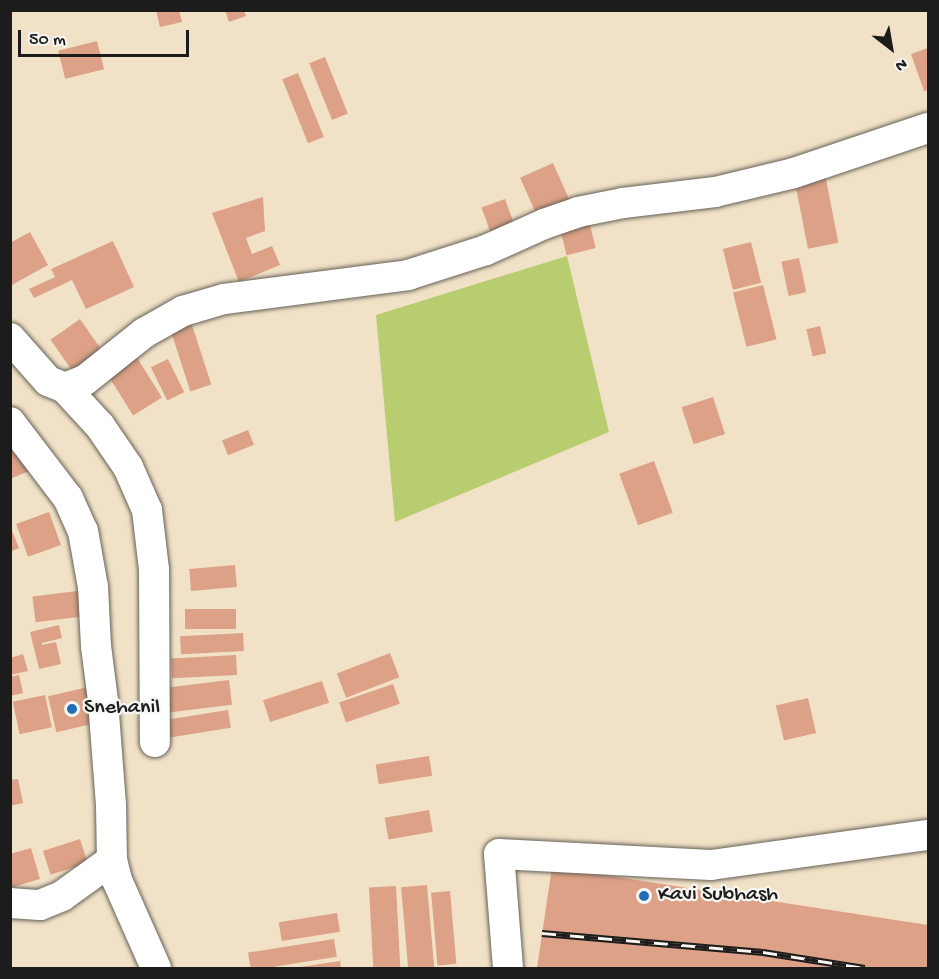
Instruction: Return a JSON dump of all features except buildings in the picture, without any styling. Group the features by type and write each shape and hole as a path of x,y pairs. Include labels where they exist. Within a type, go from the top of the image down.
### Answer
{"street":[{"path":"65,388 85,380 144,333 183,311 224,299 408,275 486,250 544,224 578,212 623,203 715,192 794,173 928,128"},
{"path":"10,338 48,381 65,388 100,426 128,467 147,510 154,570 155,742"},
{"path":"13,428 68,498 83,531 93,587 96,646 103,701 111,805 112,860 117,880 156,969"},
{"path":"508,969 499,854 711,865 928,835"},
{"path":"10,903 40,905 62,896 112,860"}],"green space":[{"path":"567,256 609,432 395,522 376,315"}],"railway":[{"path":"542,933 763,952 865,968"}],"place":[{"name":"Snehanil","path":"72,709"},
{"name":"Kavi Subhash","path":"644,896"}]}
